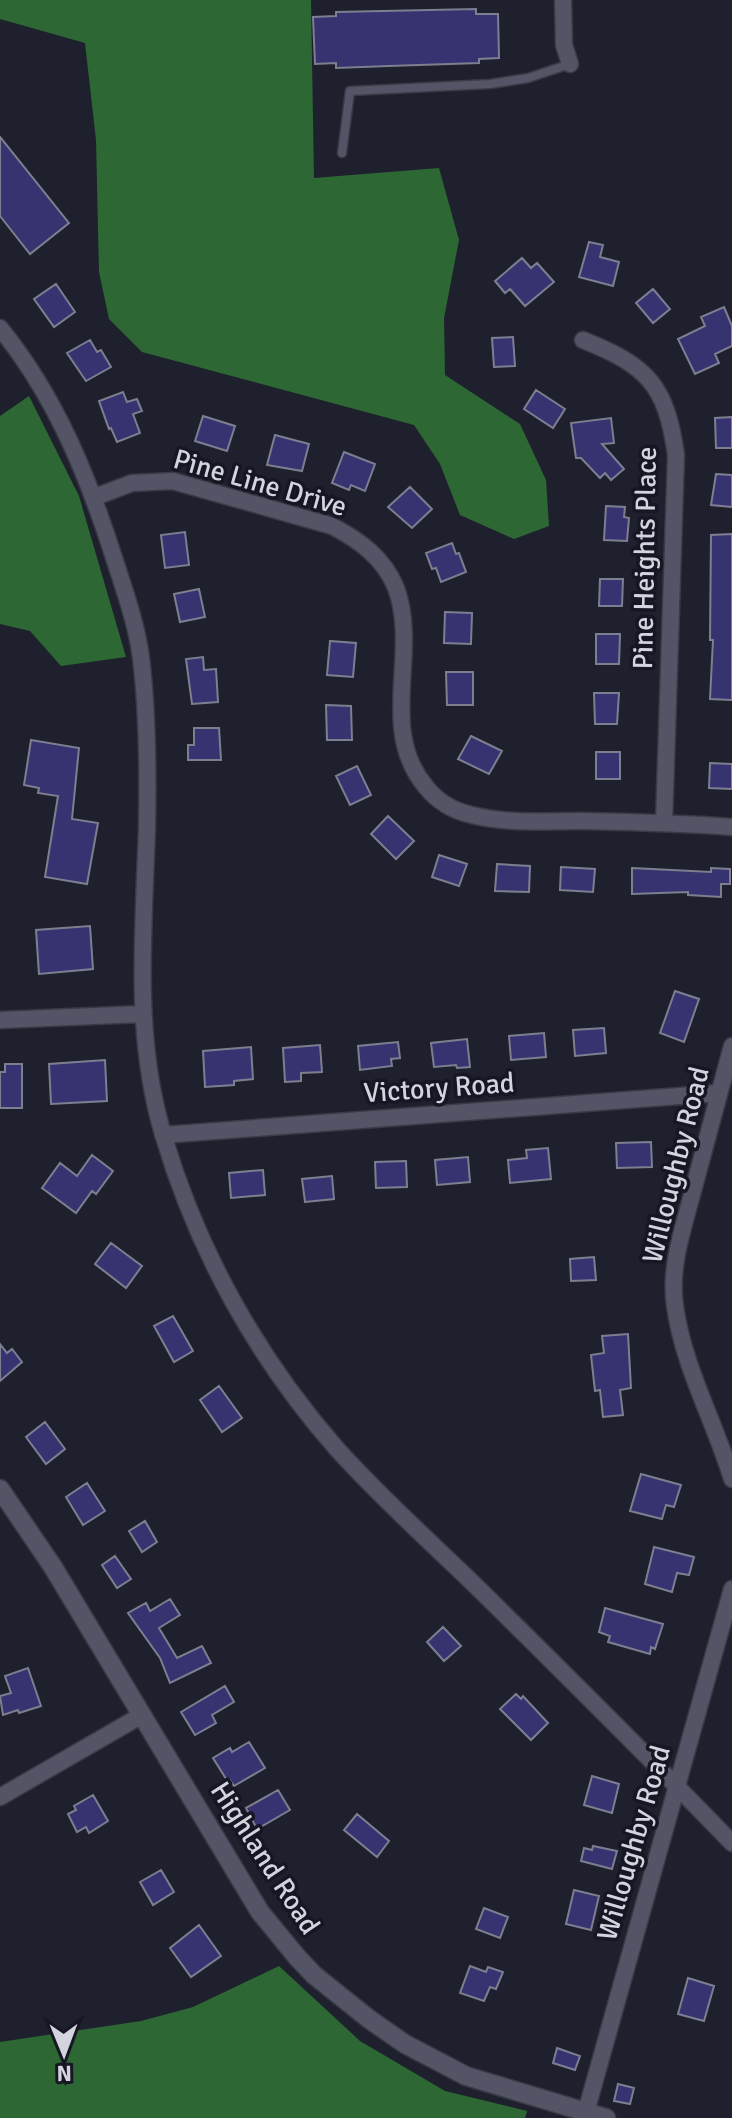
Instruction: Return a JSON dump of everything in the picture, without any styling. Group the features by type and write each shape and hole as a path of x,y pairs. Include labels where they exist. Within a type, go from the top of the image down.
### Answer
{"street":[{"path":"563,0 564,45 570,64"},
{"path":"0,328 41,387 81,461 133,618 144,697 147,770 142,1014 163,1135 203,1245 234,1305 304,1408 339,1451 732,1843"},
{"name":"Pine Heights Place","path":"583,340 623,357 639,369 661,393 672,430 676,455 664,822"},
{"name":"Pine Line Drive","path":"95,497 132,483 173,481 332,526 376,556 395,587 402,628 401,736 412,768 430,793 454,808 488,818 664,822 732,827"},
{"path":"0,1020 142,1014"},
{"name":"Willoughby Road","path":"732,1046 674,1269 673,1287 675,1308 689,1358 732,1479"},
{"name":"Victory Road","path":"163,1135 719,1093"},
{"name":"Highland Road","path":"0,1489 53,1567 260,1912 314,1975 369,2019 432,2060 466,2076 606,2118"},
{"name":"Willoughby Road","path":"586,2112 732,1589"},
{"path":"0,1797 142,1715"}],"lane":[{"path":"342,153 350,91 490,84 528,78 570,64"}],"green space":[{"path":"0,0 311,0 314,178 439,168 459,240 444,318 445,375 520,424 546,480 549,526 514,539 460,515 440,464 414,425 142,352 109,319 99,272 96,140 85,43 0,19"},
{"path":"29,396 79,496 126,657 61,666 30,631 0,624 0,416"},
{"path":"279,1966 360,2041 445,2091 527,2111 525,2118 0,2118 0,2042 141,2021 193,2007"}],"building":[{"path":"476,9 476,14 498,14 499,58 479,59 479,63 336,68 336,63 315,64 313,17 336,16 336,12"},
{"path":"0,137 69,223 30,254 0,216"},
{"path":"589,242 603,245 600,257 619,262 613,286 579,277"},
{"path":"522,258 531,268 537,263 554,282 525,306 510,289 505,293 495,281"},
{"path":"56,284 75,312 54,327 34,299"},
{"path":"653,289 670,309 653,323 636,303"},
{"path":"724,307 732,326 732,346 715,354 719,363 695,374 678,339 705,326 701,317"},
{"path":"513,337 515,366 494,367 492,338"},
{"path":"90,340 97,352 101,350 111,367 86,381 67,353"},
{"path":"536,390 565,409 553,428 524,409"},
{"path":"123,392 127,402 137,399 142,411 133,414 140,433 117,442 99,401"},
{"path":"203,416 235,426 227,451 195,441"},
{"path":"732,417 732,448 716,448 715,418"},
{"path":"611,418 614,443 602,444 624,469 611,480 605,473 600,478 581,458 576,458 571,423"},
{"path":"275,435 309,444 302,471 267,465"},
{"path":"344,452 375,464 365,491 351,485 349,490 332,483"},
{"path":"716,474 732,475 732,507 711,505"},
{"path":"410,487 432,509 412,528 388,507"},
{"path":"606,506 625,507 624,517 629,518 627,541 604,540"},
{"path":"185,532 189,565 165,568 161,535"},
{"path":"732,534 732,700 710,699 713,640 710,640 711,535"},
{"path":"452,543 466,572 441,582 426,553"},
{"path":"600,579 623,579 622,606 599,606"},
{"path":"199,589 205,617 180,622 174,594"},
{"path":"445,612 472,613 471,644 444,643"},
{"path":"596,634 620,634 619,664 596,664"},
{"path":"330,641 356,643 353,677 327,675"},
{"path":"203,657 204,670 216,669 218,702 192,704 186,659"},
{"path":"446,672 473,672 473,705 447,705"},
{"path":"594,693 619,693 617,724 595,724"},
{"path":"326,705 351,706 352,740 327,740"},
{"path":"194,728 219,728 221,760 188,760 188,745 194,745"},
{"path":"471,736 502,751 489,774 458,759"},
{"path":"31,740 79,748 72,819 98,823 87,884 45,877 58,796 38,793 39,788 24,785"},
{"path":"596,752 620,752 620,779 596,779"},
{"path":"710,763 732,764 732,789 709,788"},
{"path":"357,766 371,795 350,805 336,776"},
{"path":"388,816 414,841 396,859 371,834"},
{"path":"439,855 467,864 459,886 432,877"},
{"path":"497,864 530,866 529,892 495,891"},
{"path":"561,867 595,869 593,892 560,890"},
{"path":"632,868 711,872 711,868 730,869 730,884 721,884 721,897 688,895 688,892 632,894"},
{"path":"90,926 93,969 39,974 36,930"},
{"path":"675,991 699,999 684,1042 660,1033"},
{"path":"604,1028 606,1053 575,1056 573,1030"},
{"path":"544,1033 546,1057 511,1060 509,1036"},
{"path":"467,1039 470,1067 434,1067 431,1043"},
{"path":"398,1042 400,1058 391,1059 392,1066 360,1070 358,1046"},
{"path":"320,1045 322,1072 301,1073 301,1081 285,1082 283,1048"},
{"path":"251,1047 253,1079 234,1081 234,1085 205,1087 203,1051"},
{"path":"105,1060 107,1101 51,1104 49,1064"},
{"path":"5,1064 22,1064 22,1108 0,1108 0,1072 5,1072"},
{"path":"651,1142 652,1167 617,1168 616,1143"},
{"path":"548,1148 551,1179 510,1183 508,1160 527,1158 526,1150"},
{"path":"92,1155 113,1171 96,1194 92,1191 76,1213 42,1188 60,1163 77,1176"},
{"path":"468,1157 470,1182 437,1185 435,1160"},
{"path":"406,1161 407,1187 376,1188 375,1162"},
{"path":"263,1170 265,1195 231,1198 229,1173"},
{"path":"332,1176 334,1199 305,1202 302,1179"},
{"path":"111,1243 142,1266 126,1288 95,1264"},
{"path":"594,1257 596,1280 571,1281 570,1259"},
{"path":"173,1316 193,1351 174,1362 154,1326"},
{"path":"628,1334 631,1388 620,1390 623,1415 603,1417 600,1390 595,1391 591,1355 604,1353 602,1336"},
{"path":"0,1344 7,1353 12,1349 22,1362 0,1381"},
{"path":"219,1386 242,1418 222,1432 200,1400"},
{"path":"45,1422 65,1449 46,1464 26,1437"},
{"path":"641,1474 681,1485 674,1507 666,1505 662,1519 630,1511"},
{"path":"87,1483 105,1511 83,1525 66,1497"},
{"path":"145,1521 157,1542 142,1552 129,1531"},
{"path":"654,1547 694,1557 689,1575 677,1573 672,1592 645,1584"},
{"path":"115,1556 131,1579 117,1588 102,1565"},
{"path":"170,1599 180,1615 159,1628 177,1658 202,1646 211,1663 170,1683 160,1658 128,1613 146,1603 150,1611"},
{"path":"605,1608 663,1624 655,1649 651,1647 650,1654 608,1642 610,1636 599,1632"},
{"path":"443,1627 461,1646 444,1661 427,1642"},
{"path":"28,1668 41,1706 3,1715 0,1696 11,1693 5,1676"},
{"path":"225,1686 234,1702 212,1715 216,1723 195,1735 181,1712"},
{"path":"516,1694 521,1699 523,1696 548,1723 531,1740 500,1709"},
{"path":"249,1742 265,1768 234,1786 213,1758"},
{"path":"592,1776 619,1784 612,1813 584,1805"},
{"path":"278,1790 290,1810 257,1829 246,1808"},
{"path":"93,1795 108,1821 89,1833 86,1827 77,1832 68,1814 76,1810 74,1806"},
{"path":"357,1814 389,1841 377,1857 344,1830"},
{"path":"593,1846 617,1851 612,1869 581,1861 584,1848 592,1850"},
{"path":"161,1870 174,1892 153,1905 140,1882"},
{"path":"574,1890 599,1896 591,1930 566,1924"},
{"path":"484,1908 508,1917 500,1938 476,1929"},
{"path":"199,1925 221,1956 191,1977 170,1948"},
{"path":"470,1966 486,1972 488,1967 503,1972 496,1989 490,1987 484,2001 460,1993"},
{"path":"688,1978 714,1986 704,2021 678,2014"},
{"path":"557,2048 580,2056 575,2070 553,2063"},
{"path":"618,2084 634,2088 630,2104 614,2101"}]}
